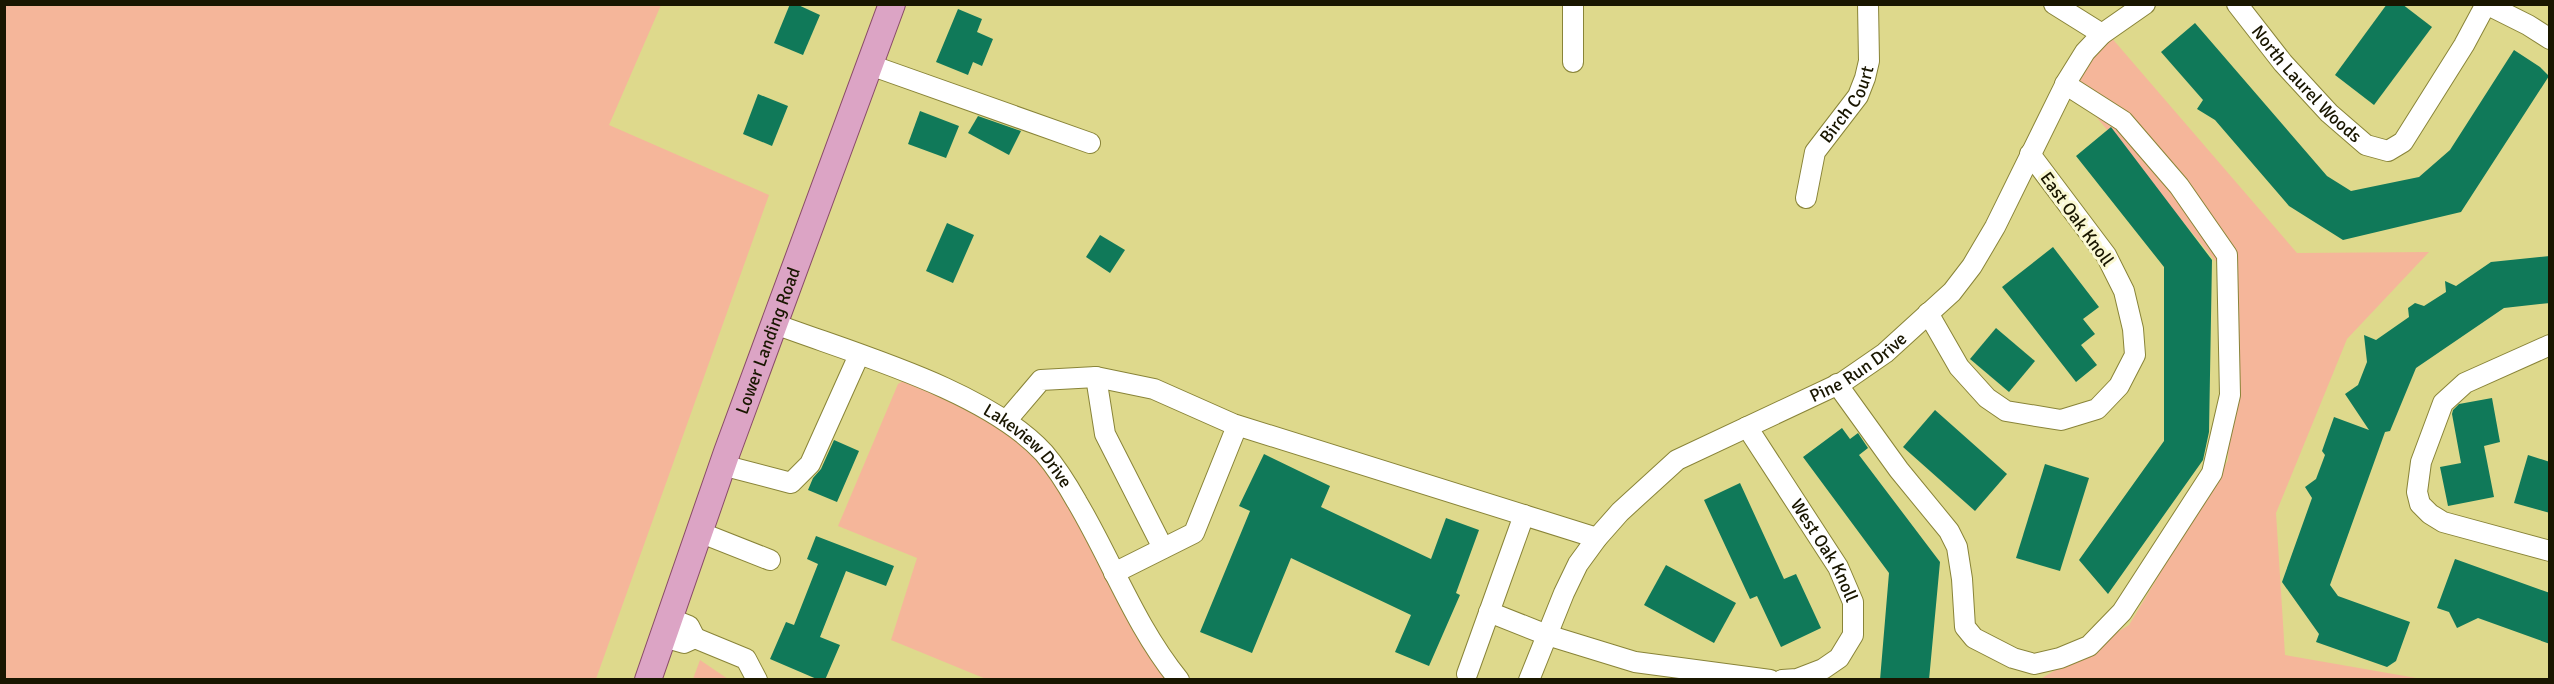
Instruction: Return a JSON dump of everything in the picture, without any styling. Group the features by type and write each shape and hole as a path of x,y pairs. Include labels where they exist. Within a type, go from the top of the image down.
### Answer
{"main road":[{"name":"Lower Landing Road","path":"648,680 722,465 892,4"}],"street":[{"path":"1573,4 1573,62"},
{"name":"Birch Court","path":"1806,198 1815,152 1858,96 1865,78 1869,61 1868,4"},
{"path":"2054,4 2102,34"},
{"name":"Pine Run Drive","path":"1529,680 1573,574 1597,538 1620,512 1677,460 1837,384 1885,353 1952,292 1972,266 1995,227 2065,84 2085,52 2102,34 2145,4"},
{"name":"North Laurel Woods","path":"2237,4 2283,63 2329,113 2366,145 2388,151 2403,142 2464,45 2486,4"},
{"path":"2486,4 2550,39"},
{"path":"870,65 1090,143"},
{"path":"1837,384 1899,470 1948,531 1957,547 1965,627 1974,638 2013,658 2034,664 2061,658 2089,646 2122,612 2212,473 2230,395 2228,255 2180,186 2123,121 2065,84"},
{"name":"East Oak Knoll","path":"1928,313 1959,367 1987,398 2006,411 2061,420 2097,409 2119,386 2135,355 2133,329 2124,291 2106,255 2030,154"},
{"name":"Lakeview Drive","path":"775,324 967,398 1006,421 1044,453 1077,502 1133,611 1163,660 1179,680"},
{"path":"2550,345 2465,383 2443,403 2421,462 2417,492 2420,504 2443,522 2550,551"},
{"path":"722,465 790,483 810,464 859,355"},
{"path":"1006,421 1041,380 1096,377 1154,389 1238,426 1597,538"},
{"path":"1096,377 1105,434 1163,548"},
{"path":"1114,573 1194,533 1238,426"},
{"name":"West Oak Knoll","path":"1747,427 1838,567 1853,602 1852,635 1839,658 1823,669 1797,679 1782,680"},
{"path":"1467,674 1524,515"},
{"path":"699,532 770,560"},
{"path":"1490,612 1547,635 1635,662 1770,680"},
{"path":"666,628 684,643 695,638 746,660 758,680"}],"shaded area":[{"path":"4,5 661,5 609,125 769,195 596,679 5,679"},
{"path":"2110,36 2297,253 2429,252 2347,339 2276,513 2285,655 2422,679 2039,680 2129,625 2228,460 2232,281 2070,85"},
{"path":"913,375 1044,453 1181,679 986,679 891,640 917,558 838,526 898,384"},
{"path":"700,660 728,679 693,679"}],"building":[{"path":"790,4 796,4 820,15 803,55 774,43"},
{"path":"2387,4 2402,4 2432,27 2374,105 2335,75"},
{"path":"958,9 982,19 977,32 993,39 982,66 973,62 968,75 936,62"},
{"path":"2195,23 2327,176 2351,191 2419,177 2450,150 2514,50 2540,67 2549,76 2461,212 2343,240 2289,206 2215,120 2197,109 2203,100 2161,52"},
{"path":"758,94 788,106 772,146 743,134"},
{"path":"920,111 959,126 946,158 908,144"},
{"path":"978,116 1021,131 1009,155 968,133"},
{"path":"2111,127 2212,260 2209,432 2203,460 2108,594 2079,560 2164,441 2164,267 2076,156"},
{"path":"947,223 974,235 953,283 926,271"},
{"path":"1100,235 1125,250 1110,273 1086,257"},
{"path":"2053,247 2099,307 2083,319 2095,334 2081,345 2097,365 2076,382 2002,287"},
{"path":"2550,256 2550,303 2504,308 2416,368 2390,431 2385,432 2330,585 2338,596 2410,622 2396,661 2387,667 2316,642 2319,634 2282,582 2312,498 2305,487 2316,479 2325,455 2322,451 2334,417 2369,430 2345,394 2358,385 2367,362 2364,335 2376,340 2409,317 2408,308 2415,303 2424,306 2446,292 2445,281 2456,286 2491,262"},
{"path":"1996,328 2035,361 2009,392 1970,359"},
{"path":"2492,398 2500,442 2484,446 2494,497 2448,506 2440,467 2461,463 2453,410 2459,404"},
{"path":"1935,410 2007,474 1975,511 1903,447"},
{"path":"1842,428 1850,439 1858,433 1868,448 1859,455 1940,562 1929,680 1880,680 1889,573 1803,457"},
{"path":"834,440 859,451 837,502 808,490 813,478 821,469"},
{"path":"1264,454 1330,486 1321,507 1431,559 1446,518 1479,530 1456,593 1460,595 1429,666 1395,652 1411,615 1291,558 1252,653 1200,632 1250,511 1239,506"},
{"path":"2528,455 2550,462 2550,513 2514,503"},
{"path":"2045,464 2089,478 2060,571 2016,558"},
{"path":"1740,483 1784,579 1796,574 1821,628 1781,647 1757,596 1750,599 1704,500"},
{"path":"816,536 894,566 886,586 846,571 820,637 840,645 825,680 819,680 770,659 786,622 794,625 818,564 807,559"},
{"path":"2455,559 2550,593 2550,644 2478,618 2457,628 2449,612 2437,608"},
{"path":"1666,565 1736,603 1714,643 1644,605"}]}
